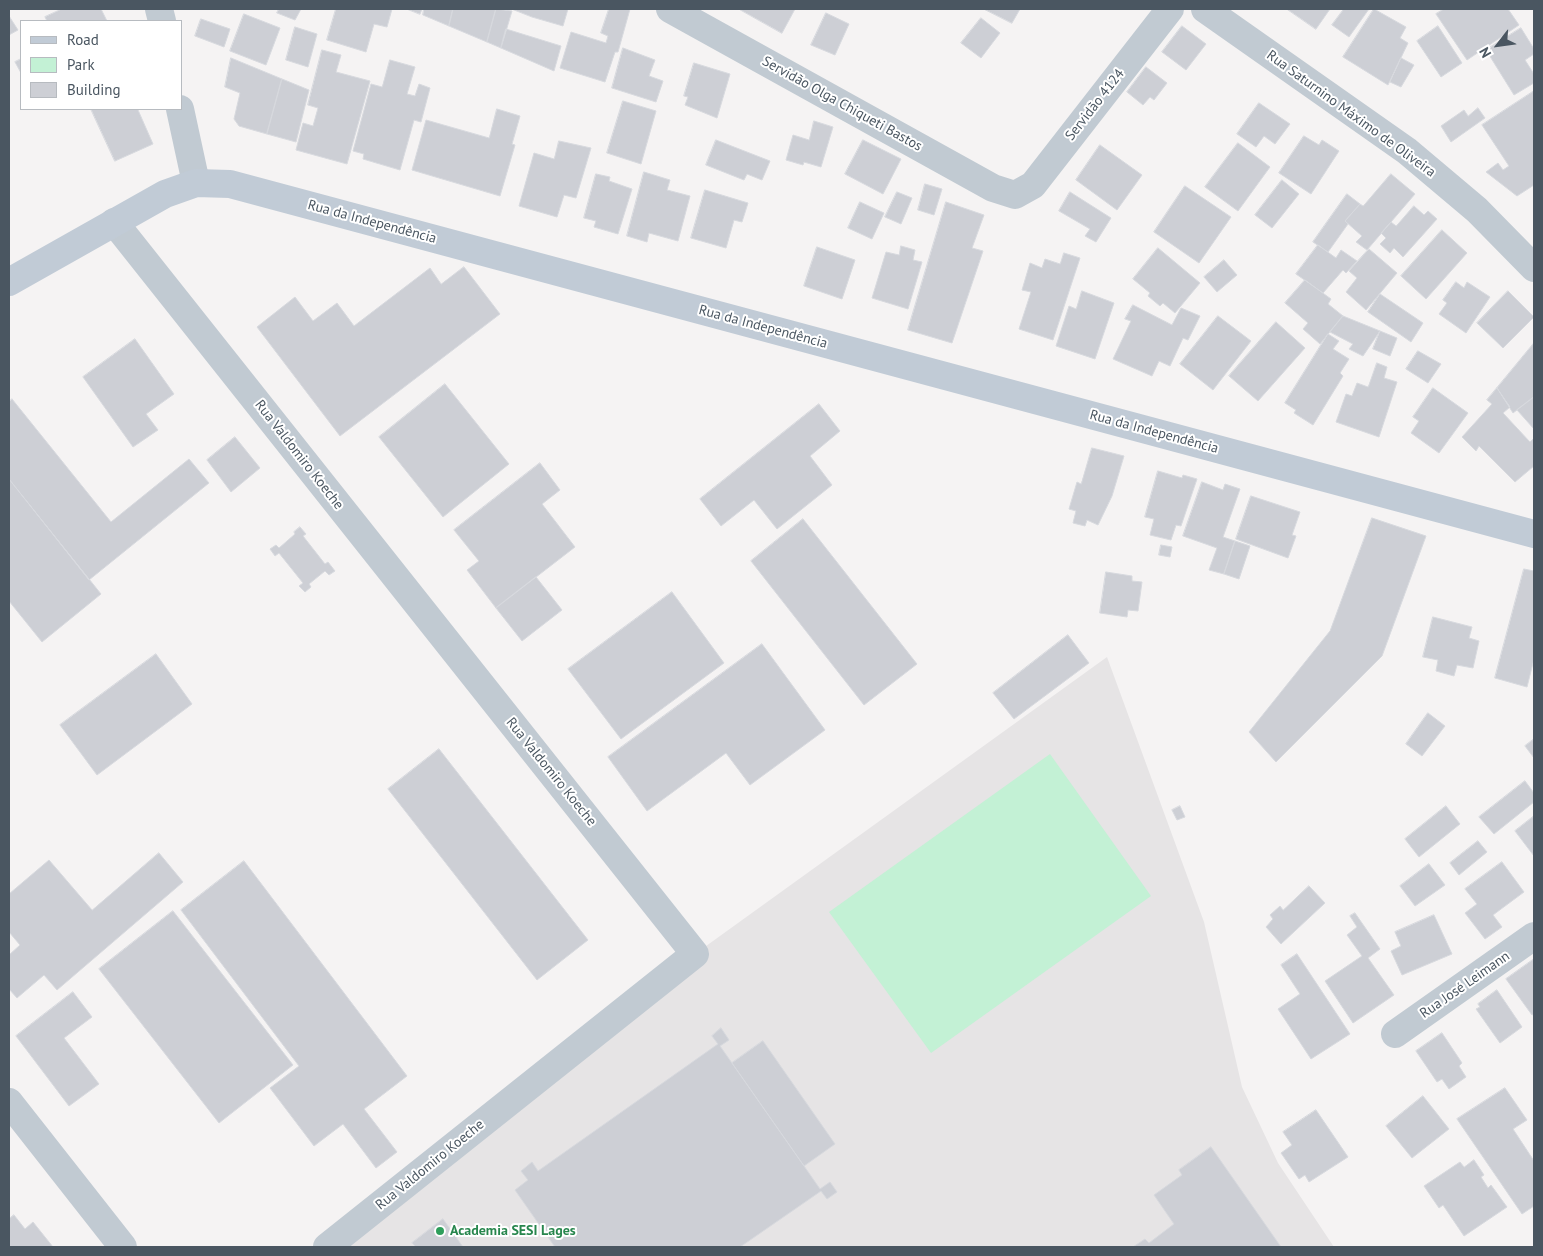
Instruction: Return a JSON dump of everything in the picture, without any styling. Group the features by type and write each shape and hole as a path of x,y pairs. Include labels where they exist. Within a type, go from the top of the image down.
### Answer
{"street":[{"name":"Servidão Olga Chiqueti Bastos","path":"670,9 993,188 1015,195"},
{"name":"Servidão 4124","path":"1015,195 1033,184 1170,9"},
{"name":"Rua Saturnino Máximo de Oliveira","path":"1204,9 1406,151 1477,210 1534,268"},
{"path":"180,110 196,183"},
{"name":"Rua da Independência","path":"9,282 165,194 196,183 230,184 1534,534"},
{"name":"Rua Valdomiro Koeche","path":"114,222 695,954 327,1247"},
{"name":"Rua José Leimann","path":"1395,1034 1534,936"},
{"path":"9,1102 112,1243"}],"shaded area":[{"path":"1107,657 1204,922 1242,1087 1278,1163 1334,1247 327,1247 695,954"}],"green space":[{"path":"1050,754 1151,896 931,1053 829,912"}],"building":[{"path":"62,9 101,9 106,20 46,20 45,17"},
{"path":"279,9 301,9 295,20 277,13"},
{"path":"336,9 392,9 387,27 374,24 366,52 327,40"},
{"path":"407,9 422,9 420,14"},
{"path":"424,9 453,9 449,26 423,15"},
{"path":"453,9 496,9 487,42 449,26"},
{"path":"496,9 512,11 501,48 487,42"},
{"path":"512,9 568,9 563,26"},
{"path":"609,9 630,9 618,52 615,52 605,82 560,68 571,32 606,43 608,36 601,33"},
{"path":"739,9 795,9 782,33"},
{"path":"984,9 1020,9 1012,23"},
{"path":"1287,9 1330,9 1316,29"},
{"path":"1344,9 1369,9 1349,37 1332,25"},
{"path":"1374,9 1406,27 1400,38 1408,43 1388,85 1343,57"},
{"path":"1444,9 1508,9 1519,25 1467,60 1436,14"},
{"path":"826,13 849,24 835,55 811,45"},
{"path":"244,14 280,28 266,65 230,51"},
{"path":"9,16 18,30 9,35"},
{"path":"981,18 1000,33 981,58 961,43"},
{"path":"201,19 230,29 224,47 195,36"},
{"path":"1182,26 1206,44 1186,70 1162,52"},
{"path":"1438,26 1462,63 1441,77 1417,41"},
{"path":"295,27 317,34 308,67 286,60"},
{"path":"1521,28 1534,49 1534,54 1525,60 1534,74 1534,83 1514,95 1486,50"},
{"path":"506,29 561,46 554,71 501,48"},
{"path":"623,48 655,60 649,76 663,81 656,102 612,88"},
{"path":"322,50 341,55 336,72 370,81 347,164 296,150 303,123 313,126 318,108 308,105"},
{"path":"231,58 282,79 267,134 239,126 234,119 240,93 225,87"},
{"path":"1401,58 1414,65 1401,87 1390,82"},
{"path":"20,60 20,71 15,62"},
{"path":"390,60 415,67 407,94 415,96 419,84 430,88 421,122 414,120 400,170 363,159 364,154 353,151 371,84 382,87"},
{"path":"694,63 730,74 717,118 685,105 688,97 684,96"},
{"path":"1146,67 1167,83 1154,100 1150,97 1143,105 1127,92"},
{"path":"282,79 309,90 296,142 267,134"},
{"path":"1534,91 1534,185 1517,196 1486,172 1498,163 1503,170 1509,166 1482,125"},
{"path":"623,101 656,111 641,164 607,153"},
{"path":"1259,103 1290,124 1275,144 1264,136 1256,147 1237,134"},
{"path":"1478,108 1485,118 1451,142 1441,126 1464,110 1468,116"},
{"path":"497,109 520,116 512,144 515,145 500,196 412,170 426,120 489,138"},
{"path":"91,110 138,110 153,144 115,161"},
{"path":"814,121 833,127 821,167 804,162 803,165 786,160 793,135 809,140"},
{"path":"1304,136 1319,145 1322,140 1339,151 1311,194 1279,173"},
{"path":"716,140 770,161 762,180 747,174 744,180 706,165"},
{"path":"863,140 901,159 883,194 845,174"},
{"path":"559,141 591,148 576,198 564,195 557,217 519,206 534,153 554,159"},
{"path":"1238,143 1270,167 1238,211 1205,187"},
{"path":"1100,145 1142,175 1117,210 1076,180"},
{"path":"644,172 670,180 667,190 690,196 678,241 649,233 647,242 627,236"},
{"path":"596,174 610,177 609,181 632,189 618,234 594,227 596,221 584,218"},
{"path":"1391,174 1415,194 1367,250 1356,242 1362,236 1345,221 1360,204 1363,206"},
{"path":"1282,180 1299,194 1272,228 1255,215"},
{"path":"925,184 942,189 934,215 918,210"},
{"path":"1185,186 1231,217 1199,263 1154,232"},
{"path":"705,190 748,203 742,222 734,220 726,248 691,238"},
{"path":"897,192 912,198 901,224 885,217"},
{"path":"1070,192 1111,218 1096,242 1085,236 1090,229 1059,211"},
{"path":"1347,194 1360,204 1345,221 1348,224 1328,252 1313,242"},
{"path":"860,202 884,213 872,239 848,228"},
{"path":"946,202 984,215 972,248 983,251 952,343 908,330"},
{"path":"1414,206 1424,215 1428,211 1437,219 1403,257 1394,248 1390,253 1380,244 1386,238 1381,233 1391,222 1396,226"},
{"path":"1442,230 1467,253 1426,299 1401,276"},
{"path":"1318,245 1336,258 1341,250 1357,261 1346,273 1343,270 1323,293 1296,274"},
{"path":"901,246 915,250 913,260 922,262 908,309 872,298 886,252 899,255"},
{"path":"817,247 855,260 842,299 804,286"},
{"path":"1158,248 1200,283 1175,313 1163,303 1160,306 1148,296 1150,293 1133,279"},
{"path":"1369,249 1397,273 1366,310 1346,292 1357,278 1349,271"},
{"path":"1064,253 1080,258 1053,340 1019,329 1031,292 1022,290 1030,263 1042,268 1045,259 1060,264"},
{"path":"1224,260 1237,275 1217,292 1204,277"},
{"path":"464,267 500,314 340,436 257,327 295,297 313,321 337,303 354,326 430,268 441,284"},
{"path":"1305,280 1331,299 1328,304 1343,316 1320,344 1303,329 1308,323 1285,303"},
{"path":"1456,282 1464,288 1467,282 1490,297 1466,333 1439,314 1447,303 1443,300"},
{"path":"1082,291 1114,303 1095,359 1056,346 1069,306 1076,309"},
{"path":"1508,291 1534,317 1503,348 1477,323"},
{"path":"1380,294 1423,323 1411,342 1368,312"},
{"path":"1133,305 1172,325 1181,308 1200,316 1188,340 1183,338 1170,366 1159,361 1152,376 1113,359 1131,321 1125,319"},
{"path":"1218,316 1251,341 1213,390 1180,364"},
{"path":"1343,316 1380,331 1363,356 1349,349 1353,344 1330,332"},
{"path":"1276,322 1305,348 1258,401 1229,376"},
{"path":"1380,331 1397,338 1390,356 1373,349"},
{"path":"1328,334 1339,341 1333,349 1349,359 1340,373 1343,376 1313,425 1294,413 1296,410 1285,403"},
{"path":"135,339 174,394 146,414 158,430 133,447 83,377"},
{"path":"1534,343 1534,397 1513,413 1497,388"},
{"path":"1418,351 1441,364 1428,383 1406,369"},
{"path":"1377,363 1387,367 1384,378 1397,382 1379,437 1336,422 1346,394 1352,396 1357,383 1368,387"},
{"path":"445,384 509,464 443,517 379,437"},
{"path":"1433,388 1468,413 1439,453 1411,433 1419,421 1413,417"},
{"path":"1497,388 1510,407 1503,413 1530,442 1534,438 1534,466 1515,482 1479,446 1476,451 1462,437 1492,404 1487,400"},
{"path":"1534,397 1534,429 1517,410"},
{"path":"12,399 111,522 189,459 209,483 89,580 9,479 9,402"},
{"path":"819,404 840,431 810,456 832,485 777,529 754,500 721,526 700,499"},
{"path":"235,437 260,468 231,492 207,460"},
{"path":"1092,448 1124,456 1112,496 1098,525 1087,520 1085,526 1073,523 1076,511 1069,509 1077,482 1081,484"},
{"path":"540,463 560,490 542,504 575,547 496,608 467,570 479,561 454,530"},
{"path":"1158,471 1182,478 1183,475 1197,479 1181,526 1176,525 1171,540 1150,535 1154,519 1145,517"},
{"path":"9,479 101,594 42,642 9,601"},
{"path":"1202,482 1223,490 1225,484 1240,489 1223,537 1235,541 1224,574 1209,570 1217,548 1183,536"},
{"path":"1251,496 1300,512 1292,535 1296,536 1288,558 1236,539"},
{"path":"1372,518 1426,536 1382,656 1276,762 1249,732 1330,631"},
{"path":"803,519 917,664 864,705 751,561"},
{"path":"300,527 306,534 303,536 325,564 328,562 335,571 329,575 325,571 309,584 311,587 305,592 299,586 303,583 279,553 275,556 270,549 276,545 279,548"},
{"path":"1235,541 1250,546 1239,579 1224,574"},
{"path":"1161,545 1172,547 1170,557 1159,555"},
{"path":"1524,569 1534,571 1534,659 1527,687 1495,678"},
{"path":"1106,572 1132,576 1132,581 1142,582 1138,611 1128,610 1127,617 1100,613"},
{"path":"536,577 562,610 522,641 496,608"},
{"path":"672,592 724,663 621,739 568,669"},
{"path":"1433,617 1472,627 1469,638 1479,641 1473,668 1457,665 1454,676 1436,671 1438,660 1423,657"},
{"path":"1068,635 1089,663 1014,719 993,693"},
{"path":"762,644 825,730 750,785 726,753 647,811 608,757"},
{"path":"156,654 192,704 97,775 60,725"},
{"path":"1428,713 1445,726 1422,756 1406,744"},
{"path":"1534,739 1534,758 1525,746"},
{"path":"439,749 588,940 537,980 388,789"},
{"path":"1525,781 1534,793 1534,802 1494,834 1479,817"},
{"path":"1180,806 1185,817 1177,820 1172,810"},
{"path":"1446,806 1460,824 1419,857 1405,839"},
{"path":"1534,816 1534,856 1515,831"},
{"path":"1478,841 1487,852 1459,875 1450,863"},
{"path":"159,853 183,882 57,990 44,975 17,998 9,989 9,955 20,945 9,932 9,894 49,860 92,910"},
{"path":"244,861 407,1076 364,1109 397,1152 376,1168 343,1124 314,1146 270,1088 299,1066 181,910"},
{"path":"1502,862 1524,892 1493,915 1502,927 1485,939 1465,913 1477,904 1465,889"},
{"path":"1429,864 1445,885 1415,906 1400,886"},
{"path":"1309,886 1325,903 1281,944 1266,927 1273,919 1270,915 1280,906 1283,910"},
{"path":"173,911 293,1065 219,1123 99,969"},
{"path":"1355,913 1380,949 1368,958 1394,995 1353,1023 1325,981 1362,956 1347,935 1357,927 1350,916"},
{"path":"1434,915 1452,954 1402,975 1391,951 1401,946 1395,932"},
{"path":"1297,954 1350,1034 1311,1059 1278,1009 1300,994 1281,965"},
{"path":"1534,959 1534,1014 1532,1015 1506,979"},
{"path":"1497,990 1522,1027 1500,1043 1476,1009 1480,1007 1478,1004"},
{"path":"73,992 92,1017 64,1038 99,1084 69,1106 16,1036"},
{"path":"721,1028 729,1040 720,1046 820,1189 830,1182 837,1192 827,1199 821,1191 740,1247 555,1247 515,1190 528,1180 521,1171 532,1162 538,1171 718,1044 712,1036"},
{"path":"1442,1033 1462,1063 1459,1066 1466,1077 1449,1089 1442,1079 1437,1082 1416,1051"},
{"path":"763,1041 835,1144 804,1166 732,1063"},
{"path":"1505,1088 1527,1120 1513,1129 1534,1161 1534,1206 1522,1214 1457,1119"},
{"path":"1423,1096 1449,1129 1412,1158 1386,1126"},
{"path":"1316,1110 1348,1157 1309,1182 1305,1175 1299,1179 1281,1153 1292,1145 1283,1132"},
{"path":"1211,1147 1281,1247 1133,1247 1145,1239 1149,1243 1174,1224 1154,1195 1182,1175 1179,1170"},
{"path":"1474,1160 1484,1175 1481,1177 1488,1188 1491,1185 1507,1207 1464,1236 1443,1205 1439,1208 1424,1186 1460,1162 1464,1167"},
{"path":"14,1215 25,1229 33,1222 53,1247 9,1247 9,1219"},
{"name":"Academia SESI Lages","path":"443,1219 463,1247 416,1247 412,1243"}],"place":[{"name":"Academia SESI Lages","path":"440,1231"}]}
